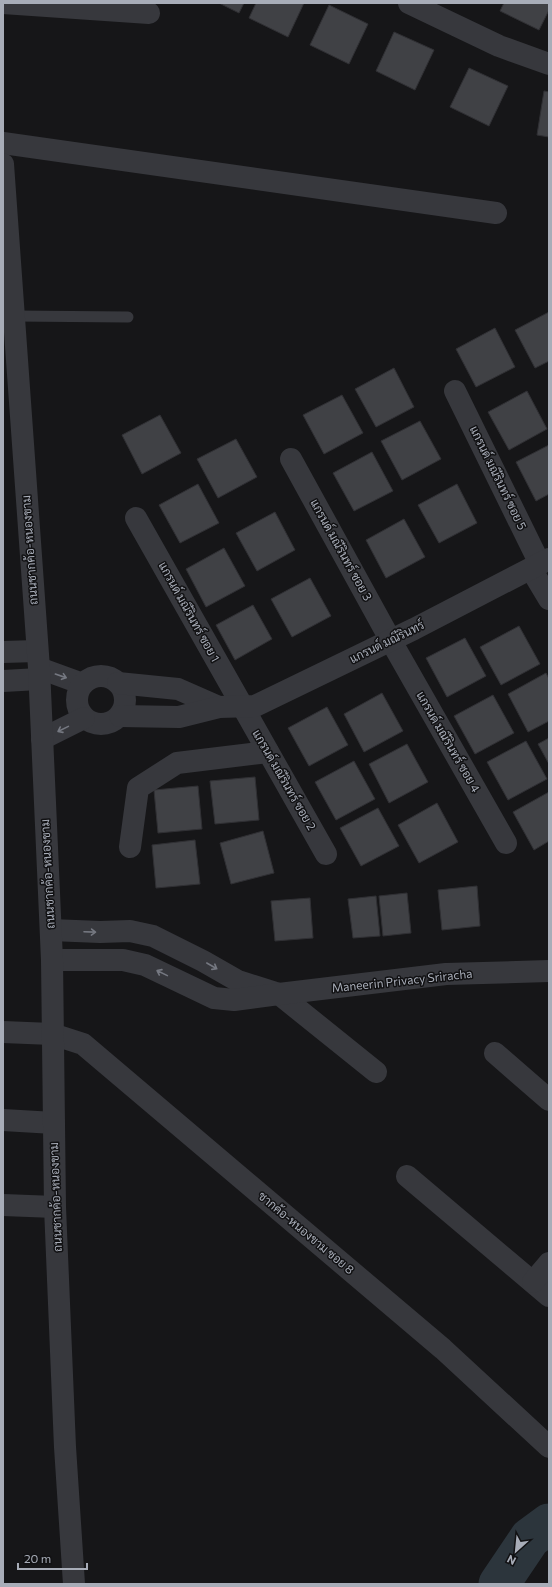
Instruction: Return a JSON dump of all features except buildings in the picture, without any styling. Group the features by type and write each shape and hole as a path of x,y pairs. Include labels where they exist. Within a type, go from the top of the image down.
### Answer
{"street":[{"path":"3,3 149,12"},
{"path":"408,3 500,46 549,64"},
{"path":"3,143 496,213"},
{"name":"ถนนชากค้อ-หนองขาม","path":"3,164 42,739 52,960 55,1207 65,1447 74,1584"},
{"name":"แกรนด์ มณีรินทร์ ซอย 5","path":"455,391 540,564 549,599"},
{"name":"แกรนด์ มณีรินทร์ ซอย 3","path":"291,459 390,640"},
{"name":"แกรนด์ มณีรินทร์ ซอย 1","path":"136,518 242,706"},
{"name":"แกรนด์ มณีรินทร์","path":"120,716 179,717 219,707 255,706 540,564"},
{"name":"แกรนด์ มณีรินทร์ ซอย 4","path":"390,640 506,843"},
{"path":"3,652 83,684"},
{"path":"3,681 38,666"},
{"path":"107,676 118,682 125,693 125,706 120,716 108,724 95,724 84,718 77,708 77,695 83,684 94,677 107,676"},
{"name":"แกรนด์ มณีรินทร์","path":"118,682 178,689 219,707"},
{"name":"แกรนด์ มณีรินทร์ ซอย 2","path":"242,706 326,854"},
{"path":"42,739 84,718"},
{"path":"130,847 138,788 177,764 268,752"},
{"name":"Maneerin Privacy Sriracha","path":"51,930 100,932 130,931 153,936 203,961 238,981 279,994"},
{"name":"Maneerin Privacy Sriracha","path":"52,960 123,960 145,965 214,998 234,1000 446,974 549,971"},
{"path":"279,994 376,1072"},
{"name":"ชากค้อ-หนองขาม ซอย 8","path":"3,1032 52,1034 83,1044 443,1349 549,1447"},
{"path":"495,1053 549,1100"},
{"path":"3,1120 54,1123"},
{"path":"407,1176 541,1289 549,1263"},
{"path":"3,1205 55,1207"}],"lane":[{"path":"14,316 128,317"}],"waterway":[{"path":"499,1584 530,1538 549,1524"}]}
